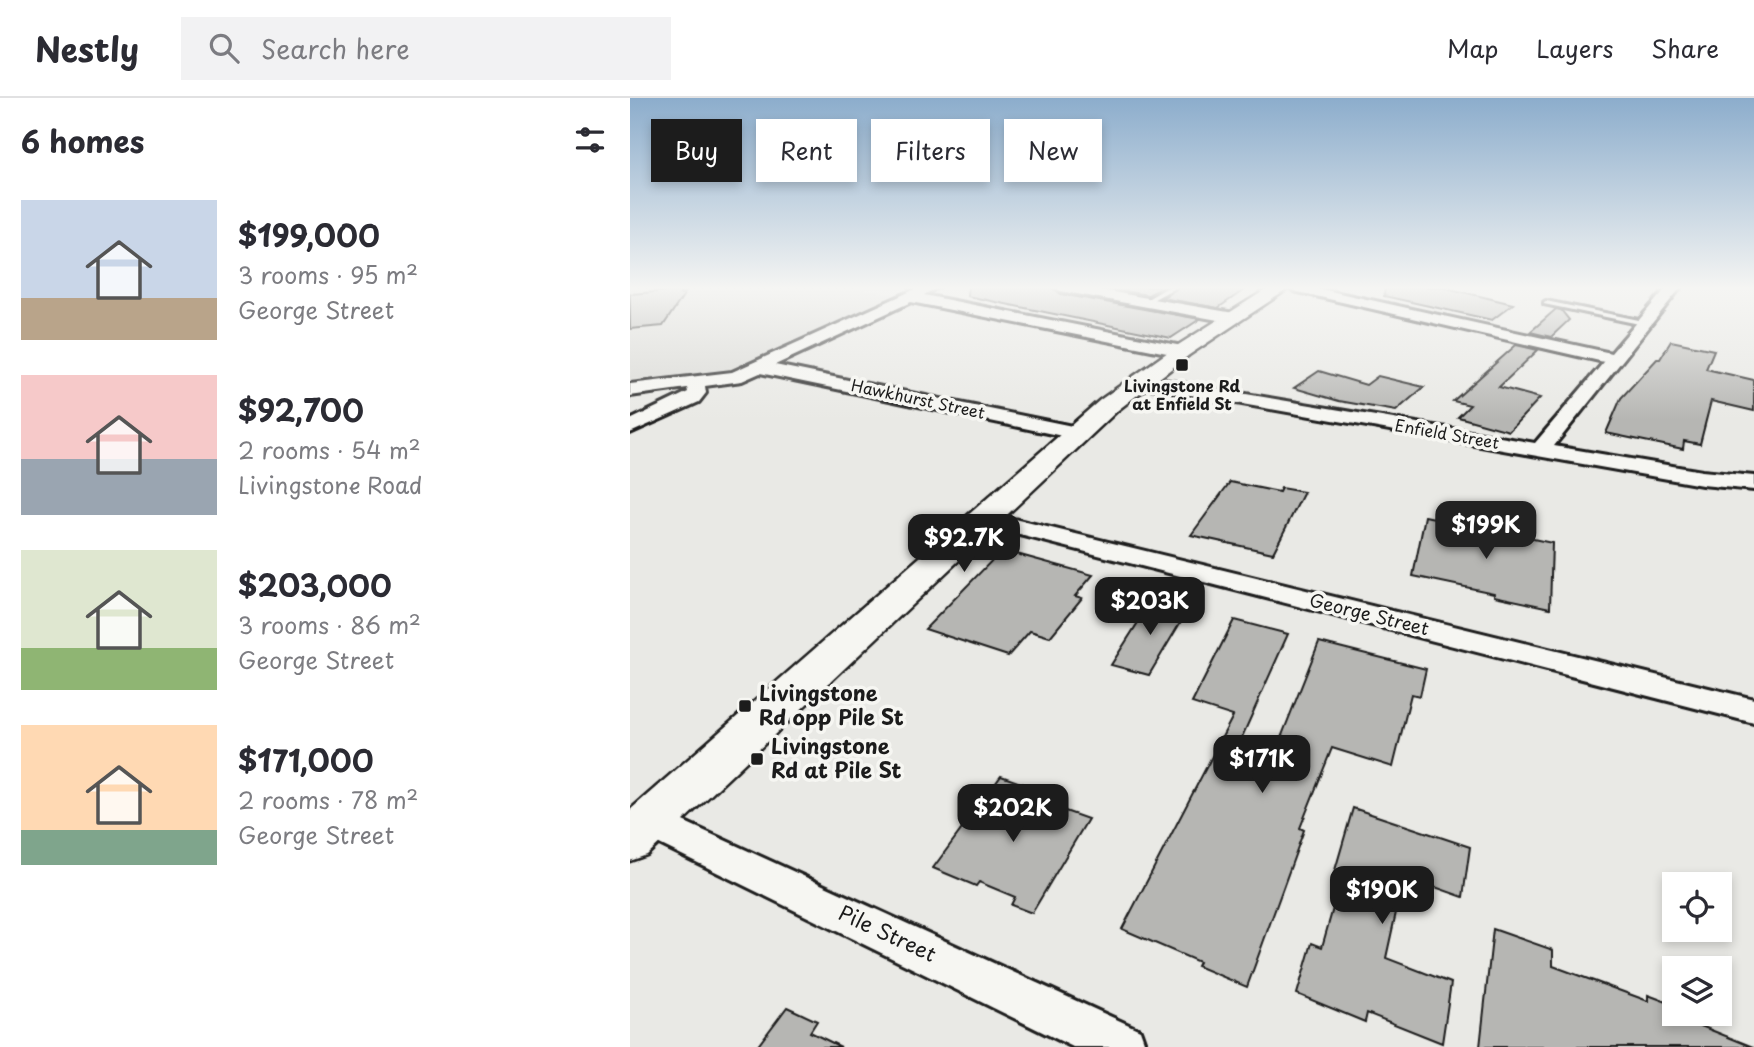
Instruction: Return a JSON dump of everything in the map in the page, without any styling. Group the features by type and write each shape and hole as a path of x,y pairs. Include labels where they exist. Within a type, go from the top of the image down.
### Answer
{"street":[{"path":"630,390 736,377 831,331"},
{"path":"1096,331 1182,351"},
{"path":"640,831 1077,433 1140,380 1213,331"},
{"path":"1491,331 1615,359"},
{"path":"1540,450 1637,331"},
{"name":"Hawkhurst Street","path":"758,367 1077,433"},
{"name":"Enfield Street","path":"1140,380 1702,478 1754,483"},
{"path":"630,427 692,398 697,393 696,383"},
{"name":"George Street","path":"985,519 1754,711"},
{"name":"Pile Street","path":"640,831 1123,1047"}],"shaded area":[{"path":"630,331 819,331 736,370 630,380"}],"building":[{"path":"1138,331 1181,331 1171,338"},
{"path":"1531,331 1557,331 1551,337"},
{"path":"1671,341 1714,350 1706,369 1754,380 1754,411 1711,401 1700,444 1684,441 1683,449 1606,433 1621,398 1657,359 1660,359"},
{"path":"1516,345 1538,350 1499,387 1540,398 1509,431 1458,417 1470,405 1453,401"},
{"path":"1319,371 1366,385 1378,376 1424,387 1396,411 1339,401 1294,388"},
{"path":"1230,482 1279,492 1281,488 1304,492 1273,553 1191,535"},
{"path":"1425,516 1552,543 1550,608 1413,576"},
{"path":"1002,550 1093,575 1075,596 1082,598 1050,637 1030,631 1008,656 925,629"},
{"path":"1153,599 1189,608 1149,675 1111,665"},
{"path":"1234,620 1288,634 1238,746 1273,758 1319,642 1426,669 1420,696 1411,694 1393,767 1332,748 1300,828 1304,830 1247,987 1197,966 1199,962 1122,929 1233,716 1192,703"},
{"path":"1001,776 1041,790 1034,800 1088,819 1032,913 1011,905 1015,897 979,882 976,886 933,868"},
{"path":"1353,808 1470,847 1463,897 1404,876 1386,958 1451,983 1442,1043 1367,1013 1365,1022 1297,994 1312,943 1322,947 1339,887 1331,884"},
{"path":"1493,929 1553,950 1553,966 1648,1001 1648,995 1662,1000 1662,1026 1701,1026 1753,1047 1480,1047"},
{"path":"787,1007 817,1021 810,1032 841,1047 757,1047"}],"place":[{"name":"Livingstone Rd at Enfield St","path":"1182,365"},
{"name":"Livingstone Rd opp Pile St","path":"745,706"},
{"name":"Livingstone Rd at Pile St","path":"757,759"}]}
